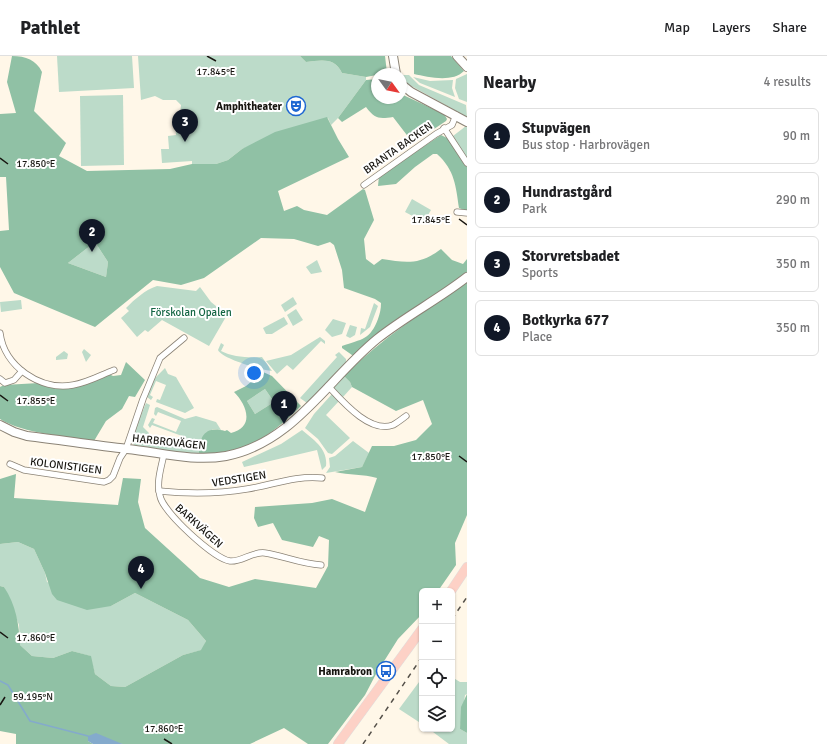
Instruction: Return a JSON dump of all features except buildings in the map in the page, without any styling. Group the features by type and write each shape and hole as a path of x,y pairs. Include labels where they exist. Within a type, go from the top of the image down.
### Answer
{"main road":[{"path":"452,588 467,567"},
{"path":"338,744 419,633"}],"street":[{"path":"393,56 394,68"},
{"path":"457,56 467,67"},
{"path":"407,89 467,122"},
{"name":"BRANTA BACKEN","path":"364,185 444,128 452,125 456,115"},
{"name":"BRANTA BACKEN","path":"444,128 467,163"},
{"path":"456,212 467,213"},
{"name":"HARBROVÄGEN","path":"0,425 14,432 27,436 164,454 208,458 224,456 252,448 262,444 284,429 352,361 378,338 467,277"},
{"path":"0,333 2,344 12,362 22,371 42,381 64,386 80,384 114,370"},
{"name":"KOLONISTIGEN","path":"10,464 24,470 104,482 110,480 126,448 143,399 160,358 184,338"},
{"path":"0,379 5,383 9,382 22,371"},
{"path":"328,386 355,413 373,425 393,425 406,416"},
{"path":"159,491 164,454"},
{"name":"VEDSTIGEN","path":"159,491 211,494 247,489 307,476 322,478"},
{"name":"BARKVÄGEN","path":"159,491 160,497 168,512 222,559 239,560 264,553 308,564 321,565"}],"green space":[{"path":"12,56 26,58 37,64 42,72 34,111 66,143 59,156 87,171 170,169 192,164 216,164 228,160 242,149 275,132 327,117 349,157 278,191 284,211 297,206 304,210 327,215 363,189 365,190 374,220 364,239 366,259 374,265 382,259 413,262 426,258 441,249 452,260 463,264 467,259 467,273 355,355 352,355 342,348 342,346 364,338 372,331 378,319 381,303 375,299 344,288 342,270 334,245 330,242 318,246 294,239 261,238 204,278 181,285 153,280 95,327 14,293 0,267 0,231 9,230 6,177 0,177 0,114 16,113 7,82","holes":["95,242 108,262 106,277 68,263"]},
{"path":"57,56 132,56 134,88 59,92"},
{"path":"138,56 300,56 306,62 322,60 331,62 336,64 342,73 366,77 366,80 338,118 331,125 328,118 242,149 228,160 216,164 192,164 192,161 162,163 161,149 169,149 168,136 176,135 175,119 180,114 181,105 176,100 163,100 155,96 141,100"},
{"path":"300,56 385,56 386,68 371,68 371,76 366,77 342,73 336,64 327,61 322,60 306,62"},
{"path":"414,56 451,56 464,71 459,75 447,78 433,78 414,74"},
{"path":"467,74 467,102 459,99 455,88 456,79"},
{"path":"407,75 409,75 419,85 466,105 467,117 407,84"},
{"path":"413,77 430,81 453,80 452,88 455,97 420,83"},
{"path":"366,80 371,80 371,104 407,104 407,97 444,114 447,119 413,143 393,117 384,118 375,116 366,107 342,122 338,118"},
{"path":"123,95 124,165 81,166 80,96"},
{"path":"466,126 467,127 467,158 453,136"},
{"path":"441,135 449,139 467,167 467,211 459,208 454,179 448,166 437,154 433,154 415,167 396,184 378,186 379,176"},
{"path":"412,199 431,210 424,222 405,212"},
{"path":"95,242 108,262 106,277 68,263"},
{"path":"317,260 322,272 311,274 306,267"},
{"path":"467,281 467,515 455,543 456,565 440,588 419,588 419,617 398,639 365,695 328,744 308,744 284,728 250,744 123,744 88,741 93,744 16,744 16,734 0,731 0,586 4,587 14,608 18,622 20,645 32,656 53,658 72,651 91,656 95,674 111,686 125,687 183,655 201,650 206,641 188,620 135,593 111,606 87,610 57,600 52,594 45,573 34,549 18,542 0,544 0,479 16,474 14,498 118,505 123,478 141,479 138,502 145,528 200,578 229,587 255,579 316,588 328,566 329,540 319,536 313,547 282,540 273,523 258,527 254,518 255,507 312,503 332,499 365,512 377,478 335,472 362,467 372,446 394,446 416,440 432,424 423,400 396,411 352,387 350,382 344,376 373,350 419,314"},
{"name":"Förskolan Opalen","path":"157,286 196,291 200,287 211,302 227,315 209,346 162,320 148,332 145,330 137,337 121,318 129,311 126,308 133,301 144,292"},
{"path":"293,297 297,304 285,312 281,305"},
{"path":"21,300 22,309 1,312 0,302"},
{"path":"374,303 378,306 370,327 360,335 361,328 365,329"},
{"path":"296,309 303,320 293,326 287,315"},
{"path":"284,317 288,324 272,334 266,334 263,328"},
{"path":"333,319 346,323 342,334 332,337 325,330"},
{"path":"350,325 357,327 355,335 350,338 346,336"},
{"path":"320,337 325,341 325,344 321,341 293,370 287,365 277,374 266,361 291,355"},
{"path":"221,343 224,345 221,351 230,355 241,357 262,357 272,371 260,369 227,357 218,350"},
{"path":"84,349 91,355 86,362 82,352"},
{"path":"64,351 68,354 67,359 56,360 56,357"},
{"path":"339,352 346,359 346,363 307,403 300,398 337,357 335,355"},
{"path":"126,362 145,380 135,397 129,396 122,409 106,421 94,441 33,431 10,424 0,419 0,387 4,385 39,383 64,388 109,374 113,376 121,375"},
{"path":"165,368 168,374 176,377 194,408 185,413 156,402 157,399 160,400 166,385 156,381 150,395 153,397 151,400 147,397 154,379"},
{"path":"263,372 272,376 301,406 278,427 256,442 231,450 199,454 200,442 204,434 208,431 227,430 231,433 239,430 243,426 246,421 245,409 239,397 234,392 246,386","holes":["265,389 274,402 255,414 247,401"]},
{"path":"344,376 350,382 352,387 343,397 333,388"},
{"path":"265,389 274,402 255,414 247,401"},
{"path":"332,394 339,401 326,415 350,438 332,454 328,453 318,439 305,428 314,414"},
{"path":"146,403 150,405 143,427 149,433 148,436 178,448 182,436 152,425 150,428 148,425 152,418 155,419 153,423 176,432 181,421 158,412 156,416 154,414 155,408 157,407 185,419 196,416 216,422 221,430 213,429 199,441 199,454 134,445 131,439"},
{"path":"302,430 319,445 325,455 326,466 322,470 317,450 244,467 242,462 281,444"},
{"path":"353,441 369,453 362,467 326,473 330,467 329,458 335,456"},
{"path":"18,542 34,549 45,573 47,582 111,606 135,593 188,620 206,641 202,650 183,655 125,687 111,686 95,674 90,656 72,651 53,658 32,656 20,645 19,625 4,587 0,586 0,544"},
{"path":"455,679 460,682 467,682 467,694 465,695 460,729 467,733 467,744 449,744 433,732 455,732"},
{"path":"419,682 419,722 399,709"},
{"path":"467,694 467,733 460,729 461,707"}],"water":[{"path":"96,733 123,744 93,744 88,741 88,736"}],"waterway":[{"path":"0,681 8,685 30,721 88,736"}],"railway":[{"path":"455,615 467,597"},
{"path":"363,744 420,660"}],"place":[{"name":"Amphitheater","path":"296,106"},
{"name":"Storvretsbadet","path":"185,142"},
{"name":"Hundrastgård","path":"92,252"},
{"name":"Stupvägen","path":"284,424"},
{"name":"Botkyrka 677","path":"141,589"},
{"name":"Hamrabron","path":"386,671"}]}
